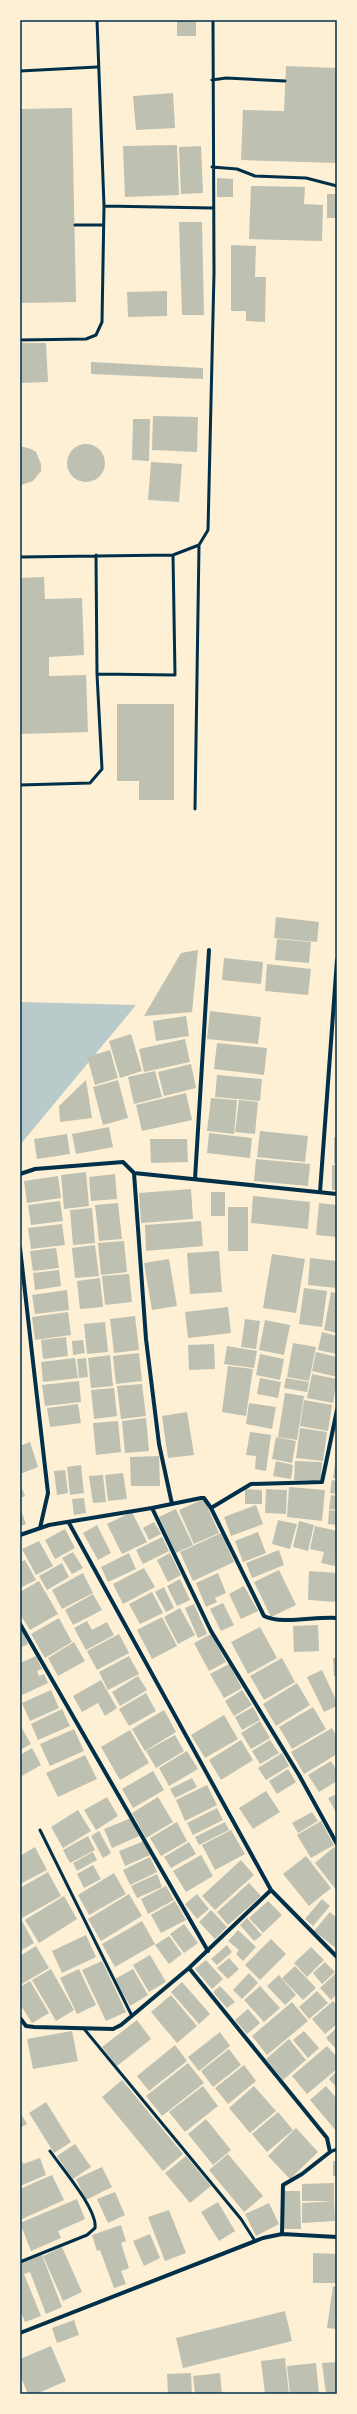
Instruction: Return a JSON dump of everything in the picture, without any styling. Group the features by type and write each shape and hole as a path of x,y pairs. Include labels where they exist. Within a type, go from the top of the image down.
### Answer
{"street":[{"path":"195,1179 209,950"},
{"path":"320,1192 337,960"},
{"path":"20,1174 35,1169 123,1162 134,1172 337,1194"},
{"path":"134,1172 147,1346 159,1444 172,1504"},
{"path":"20,1248 48,1493 40,1528"},
{"path":"211,1508 251,1484 322,1482 337,1410"},
{"path":"20,1535 40,1528 204,1498 211,1508 264,1616 277,1620 322,1617 337,1618"},
{"path":"152,1508 211,1631 295,1768 337,1844"},
{"path":"69,1523 271,1890 337,1957"},
{"path":"20,1624 208,1951"},
{"path":"20,2018 26,2026 34,2027 85,2030 113,2029 132,2016 189,1968 271,1890"},
{"path":"189,1968 327,2138 330,2152 302,2174 283,2185 282,2234"},
{"path":"20,2333 255,2241 282,2234 337,2238"}],"lane":[{"path":"20,340 86,339 96,335 102,322 104,206 97,67 97,20"},
{"path":"195,809 199,545 208,530 214,273 212,208 213,20"},
{"path":"20,71 97,67"},
{"path":"212,80 226,78 285,81"},
{"path":"212,167 237,169 255,176 306,178 337,186"},
{"path":"104,206 212,208"},
{"path":"74,225 103,225"},
{"path":"20,556 174,555 199,545"},
{"path":"20,785 90,783 102,769 97,674 96,555"},
{"path":"97,674 175,675 174,555"},
{"path":"40,1830 132,2016"},
{"path":"85,2030 241,2219 255,2241"},
{"path":"330,2152 337,2149"},
{"path":"20,2262 86,2235 95,2228 96,2222 91,2210 50,2151"}],"shaded area":[{"path":"20,1002 136,1005 20,1145"}],"building":[{"path":"177,20 196,20 196,36 177,36"},
{"path":"286,66 337,68 337,163 241,160 243,110 284,111"},
{"path":"173,93 175,128 136,130 133,96"},
{"path":"72,108 76,302 20,303 20,109"},
{"path":"177,145 179,195 125,197 123,146"},
{"path":"201,146 203,193 181,194 179,147"},
{"path":"217,178 233,179 233,197 217,197"},
{"path":"251,186 305,187 304,204 323,205 322,241 249,239"},
{"path":"327,194 337,194 337,218 327,218"},
{"path":"179,222 202,222 204,315 182,315"},
{"path":"231,245 256,246 255,277 266,277 265,322 246,321 246,311 231,311"},
{"path":"167,291 167,316 128,317 127,292"},
{"path":"20,343 46,343 48,382 20,383"},
{"path":"91,362 203,368 203,379 91,374"},
{"path":"153,416 198,417 197,452 152,450"},
{"path":"133,419 150,419 149,461 132,460"},
{"path":"82,444 90,444 100,449 104,456 104,470 100,477 90,482 82,482 72,477 70,474 67,467 67,459 72,449 75,447"},
{"path":"20,446 36,452 41,464 41,471 33,481 21,485"},
{"path":"151,462 182,464 179,502 148,500"},
{"path":"44,577 45,599 82,598 84,655 49,657 49,676 86,675 88,732 20,734 20,578"},
{"path":"117,704 174,704 174,800 139,800 139,781 117,781"},
{"path":"276,917 319,922 317,942 274,938"},
{"path":"277,939 311,942 309,963 275,960"},
{"path":"198,950 192,1012 144,1016 181,953"},
{"path":"224,958 263,962 261,984 222,980"},
{"path":"267,964 311,969 308,995 265,991"},
{"path":"210,1011 261,1017 258,1044 207,1039"},
{"path":"186,1016 189,1036 156,1041 153,1021"},
{"path":"131,1034 142,1071 120,1078 109,1041"},
{"path":"185,1039 190,1062 144,1072 139,1049"},
{"path":"217,1043 267,1048 264,1075 214,1069"},
{"path":"110,1050 118,1078 95,1085 87,1057"},
{"path":"191,1064 196,1088 164,1096 158,1072"},
{"path":"155,1071 162,1097 134,1104 128,1077"},
{"path":"217,1075 262,1079 260,1101 215,1097"},
{"path":"86,1080 92,1118 60,1122 59,1106"},
{"path":"118,1080 128,1118 103,1125 93,1087"},
{"path":"186,1093 192,1120 142,1131 136,1105"},
{"path":"211,1098 237,1100 234,1134 207,1131"},
{"path":"239,1100 258,1102 255,1134 235,1132"},
{"path":"109,1127 113,1147 76,1154 72,1134"},
{"path":"260,1131 308,1136 305,1162 257,1157"},
{"path":"209,1133 252,1138 250,1158 207,1153"},
{"path":"67,1134 70,1154 37,1159 34,1139"},
{"path":"334,1137 337,1137 337,1164 334,1164"},
{"path":"150,1139 187,1139 188,1162 151,1163"},
{"path":"256,1159 310,1164 308,1186 254,1181"},
{"path":"332,1165 337,1165 337,1190 332,1190"},
{"path":"86,1172 89,1206 64,1209 61,1175"},
{"path":"115,1174 117,1199 91,1201 89,1177"},
{"path":"58,1176 61,1198 27,1203 24,1181"},
{"path":"191,1189 193,1219 141,1223 139,1193"},
{"path":"211,1192 225,1192 225,1216 211,1216"},
{"path":"253,1196 310,1202 308,1229 251,1223"},
{"path":"60,1201 63,1221 31,1225 28,1205"},
{"path":"118,1203 122,1239 99,1241 95,1205"},
{"path":"319,1203 337,1205 337,1237 316,1235"},
{"path":"228,1207 248,1207 248,1251 228,1251"},
{"path":"92,1208 95,1243 73,1245 70,1210"},
{"path":"201,1221 203,1246 146,1251 145,1225"},
{"path":"62,1224 65,1245 31,1249 28,1228"},
{"path":"124,1241 127,1272 101,1275 98,1243"},
{"path":"95,1245 99,1276 75,1278 72,1248"},
{"path":"56,1248 59,1268 33,1271 30,1251"},
{"path":"219,1251 222,1292 190,1294 187,1253"},
{"path":"272,1254 305,1259 296,1313 263,1308"},
{"path":"310,1258 337,1261 337,1288 308,1285"},
{"path":"169,1259 177,1306 152,1310 144,1263"},
{"path":"59,1270 61,1286 35,1290 33,1273"},
{"path":"129,1274 132,1302 105,1305 102,1276"},
{"path":"100,1278 103,1307 80,1309 77,1281"},
{"path":"304,1288 327,1291 322,1327 299,1324"},
{"path":"67,1290 69,1310 35,1314 32,1295"},
{"path":"331,1292 337,1293 337,1333 324,1330"},
{"path":"228,1307 231,1333 188,1338 185,1312"},
{"path":"68,1312 71,1335 35,1340 32,1317"},
{"path":"135,1316 139,1350 114,1353 110,1319"},
{"path":"245,1319 260,1321 256,1349 241,1347"},
{"path":"265,1320 290,1325 284,1355 259,1350"},
{"path":"105,1322 108,1352 87,1354 84,1324"},
{"path":"322,1332 337,1336 337,1354 318,1350"},
{"path":"66,1337 68,1356 43,1359 41,1340"},
{"path":"83,1340 85,1353 73,1355 72,1341"},
{"path":"293,1343 316,1347 309,1381 287,1377"},
{"path":"214,1344 215,1369 189,1370 188,1345"},
{"path":"227,1346 257,1351 254,1368 224,1364"},
{"path":"316,1352 337,1357 337,1377 312,1371"},
{"path":"139,1353 142,1381 116,1384 113,1356"},
{"path":"260,1354 284,1359 280,1380 256,1375"},
{"path":"110,1355 113,1386 91,1388 88,1358"},
{"path":"75,1358 78,1378 43,1382 41,1362"},
{"path":"86,1358 88,1377 79,1378 77,1359"},
{"path":"228,1366 253,1369 246,1416 222,1412"},
{"path":"312,1374 337,1379 333,1403 307,1398"},
{"path":"260,1378 281,1382 278,1398 257,1394"},
{"path":"286,1378 309,1382 307,1392 284,1388"},
{"path":"79,1381 81,1402 45,1406 42,1385"},
{"path":"142,1384 146,1416 121,1419 117,1386"},
{"path":"114,1388 117,1416 94,1419 91,1390"},
{"path":"285,1393 304,1396 297,1440 278,1437"},
{"path":"304,1400 332,1405 328,1431 300,1426"},
{"path":"249,1403 276,1407 272,1429 246,1424"},
{"path":"78,1404 81,1423 50,1427 47,1408"},
{"path":"187,1412 194,1455 168,1458 162,1416"},
{"path":"146,1418 149,1451 125,1453 122,1421"},
{"path":"118,1421 121,1452 96,1455 93,1423"},
{"path":"300,1428 327,1432 323,1461 296,1458"},
{"path":"250,1432 271,1435 266,1471 255,1469 256,1456 246,1455"},
{"path":"276,1437 296,1441 292,1463 272,1459"},
{"path":"30,1442 38,1467 20,1474 20,1446"},
{"path":"159,1456 160,1486 131,1486 130,1457"},
{"path":"337,1457 337,1479 333,1478"},
{"path":"276,1461 293,1465 291,1479 273,1476"},
{"path":"295,1461 322,1462 321,1480 294,1480"},
{"path":"81,1465 84,1493 70,1495 67,1467"},
{"path":"65,1470 68,1493 57,1495 54,1471"},
{"path":"123,1473 127,1499 108,1501 105,1475"},
{"path":"103,1475 106,1502 93,1503 89,1476"},
{"path":"332,1480 337,1481 337,1494 330,1493"},
{"path":"20,1483 25,1496 20,1498"},
{"path":"289,1487 325,1490 322,1521 287,1517"},
{"path":"245,1489 262,1490 262,1504 245,1504"},
{"path":"266,1489 287,1490 286,1514 265,1513"},
{"path":"331,1495 337,1496 337,1510 329,1509"},
{"path":"84,1498 86,1513 74,1515 72,1499"},
{"path":"204,1499 219,1533 194,1544 179,1510"},
{"path":"256,1505 263,1524 231,1536 224,1517"},
{"path":"20,1508 26,1524 20,1526"},
{"path":"176,1509 193,1545 176,1553 159,1517"},
{"path":"329,1510 337,1511 337,1525 328,1524"},
{"path":"132,1512 147,1542 122,1554 107,1524"},
{"path":"278,1520 297,1524 290,1549 272,1544"},
{"path":"299,1521 314,1525 308,1551 293,1547"},
{"path":"154,1522 161,1534 149,1540 143,1528"},
{"path":"97,1525 111,1553 98,1560 83,1533"},
{"path":"315,1526 337,1531 335,1566 321,1563 324,1552 310,1549"},
{"path":"65,1529 75,1548 55,1559 45,1540"},
{"path":"258,1532 266,1553 243,1562 235,1541"},
{"path":"221,1533 234,1562 193,1581 180,1552"},
{"path":"162,1537 169,1551 143,1564 136,1550"},
{"path":"39,1541 53,1566 36,1575 22,1549"},
{"path":"279,1550 284,1565 252,1578 246,1563"},
{"path":"73,1552 83,1568 72,1574 62,1558"},
{"path":"129,1553 136,1569 108,1582 101,1567"},
{"path":"170,1553 181,1575 168,1582 157,1560"},
{"path":"25,1560 36,1580 20,1588 20,1562"},
{"path":"62,1563 69,1577 47,1590 39,1576"},
{"path":"144,1568 155,1587 123,1604 113,1584"},
{"path":"279,1570 296,1605 271,1617 254,1582"},
{"path":"309,1571 337,1573 337,1602 308,1600"},
{"path":"83,1573 93,1593 62,1609 52,1590"},
{"path":"218,1573 226,1593 215,1598 217,1602 206,1607 196,1583"},
{"path":"180,1579 190,1600 177,1606 167,1586"},
{"path":"39,1581 58,1614 30,1630 20,1614 20,1592"},
{"path":"244,1586 258,1611 241,1619 229,1594"},
{"path":"164,1587 174,1608 166,1612 155,1592"},
{"path":"152,1592 163,1613 140,1624 129,1604"},
{"path":"93,1594 102,1610 73,1625 65,1610"},
{"path":"223,1603 234,1625 221,1631 210,1609"},
{"path":"194,1604 207,1634 198,1638 185,1608"},
{"path":"180,1608 195,1635 178,1644 164,1617"},
{"path":"162,1617 177,1646 152,1659 137,1630"},
{"path":"59,1618 72,1642 45,1658 31,1634"},
{"path":"87,1621 92,1630 107,1622 114,1635 86,1650 74,1628"},
{"path":"318,1625 319,1651 294,1652 293,1626"},
{"path":"260,1627 277,1658 248,1674 231,1642"},
{"path":"23,1632 28,1644 20,1648 20,1633"},
{"path":"119,1634 129,1653 97,1670 87,1651"},
{"path":"211,1634 226,1662 209,1671 194,1643"},
{"path":"74,1642 85,1661 58,1676 48,1658"},
{"path":"36,1656 42,1669 37,1671 39,1676 44,1674 48,1683 22,1695 20,1663"},
{"path":"129,1656 139,1674 108,1690 99,1672"},
{"path":"282,1658 295,1682 264,1700 250,1676"},
{"path":"333,1658 337,1658 337,1676 334,1676"},
{"path":"229,1664 242,1688 224,1698 210,1674"},
{"path":"322,1670 337,1702 337,1706 324,1712 307,1677"},
{"path":"138,1676 147,1690 120,1706 112,1692"},
{"path":"101,1680 117,1708 105,1716 98,1703 82,1712 73,1696"},
{"path":"297,1683 310,1705 276,1726 263,1704"},
{"path":"51,1690 59,1708 30,1721 22,1703"},
{"path":"242,1690 252,1705 234,1716 225,1701"},
{"path":"146,1693 156,1711 129,1726 119,1709"},
{"path":"253,1707 260,1720 242,1730 235,1717"},
{"path":"313,1707 326,1729 292,1749 279,1727"},
{"path":"62,1709 70,1726 38,1740 31,1724"},
{"path":"164,1710 176,1732 145,1751 132,1729"},
{"path":"224,1715 238,1739 205,1758 191,1735"},
{"path":"260,1721 270,1738 251,1749 241,1733"},
{"path":"20,1725 31,1744 20,1750"},
{"path":"332,1728 337,1737 337,1754 304,1774 291,1752"},
{"path":"74,1729 84,1751 50,1766 40,1744"},
{"path":"130,1730 149,1763 120,1780 101,1747"},
{"path":"175,1735 184,1751 156,1768 146,1751"},
{"path":"241,1740 253,1760 221,1780 209,1760"},
{"path":"270,1740 279,1753 260,1764 252,1751"},
{"path":"32,1748 41,1765 20,1777 20,1755"},
{"path":"187,1751 198,1769 169,1786 159,1768"},
{"path":"282,1753 289,1766 266,1780 258,1768"},
{"path":"85,1755 97,1779 58,1797 46,1773"},
{"path":"331,1761 337,1771 337,1781 319,1792 308,1775"},
{"path":"288,1769 296,1782 277,1794 269,1781"},
{"path":"153,1771 164,1790 133,1808 122,1789"},
{"path":"192,1778 197,1787 175,1798 170,1789"},
{"path":"207,1785 217,1805 185,1821 176,1800"},
{"path":"266,1791 280,1812 253,1829 239,1808"},
{"path":"337,1794 337,1814 328,1798"},
{"path":"107,1797 118,1816 96,1830 84,1810"},
{"path":"158,1797 173,1822 146,1838 132,1813"},
{"path":"217,1808 223,1820 193,1835 187,1823"},
{"path":"78,1810 91,1831 63,1848 51,1827"},
{"path":"312,1812 318,1821 298,1833 292,1823"},
{"path":"131,1818 139,1836 112,1848 104,1829"},
{"path":"321,1821 334,1845 311,1858 297,1835"},
{"path":"177,1822 187,1841 161,1856 150,1838"},
{"path":"225,1822 229,1830 199,1845 195,1837"},
{"path":"231,1830 245,1854 215,1870 202,1845"},
{"path":"99,1831 111,1853 103,1858 91,1836"},
{"path":"88,1836 95,1850 70,1863 63,1850"},
{"path":"144,1841 150,1855 125,1866 119,1851"},
{"path":"189,1842 196,1854 171,1868 164,1857"},
{"path":"35,1847 47,1870 20,1884 20,1856"},
{"path":"334,1847 337,1851 337,1891 315,1863"},
{"path":"93,1852 97,1860 77,1871 73,1863"},
{"path":"201,1855 213,1876 186,1892 173,1871"},
{"path":"306,1856 331,1888 309,1906 283,1874"},
{"path":"150,1857 157,1872 130,1885 123,1870"},
{"path":"241,1860 254,1875 215,1910 202,1896"},
{"path":"93,1865 101,1879 84,1888 77,1874"},
{"path":"48,1872 61,1896 22,1918 20,1913 20,1888"},
{"path":"114,1873 126,1894 89,1915 78,1895"},
{"path":"157,1874 162,1887 137,1898 131,1886"},
{"path":"249,1883 261,1896 228,1925 217,1912"},
{"path":"166,1886 174,1900 148,1914 141,1899"},
{"path":"129,1894 142,1916 101,1941 88,1919"},
{"path":"197,1894 209,1909 197,1919 185,1904"},
{"path":"64,1896 77,1919 39,1943 25,1920"},
{"path":"322,1899 330,1906 313,1926 305,1919"},
{"path":"175,1901 186,1920 161,1933 151,1915"},
{"path":"268,1901 282,1915 263,1933 249,1918"},
{"path":"211,1910 227,1927 215,1939 199,1922"},
{"path":"330,1912 337,1918 337,1949 314,1931"},
{"path":"247,1918 262,1935 254,1941 240,1925"},
{"path":"22,1921 34,1943 20,1951 20,1922"},
{"path":"142,1921 155,1944 115,1967 102,1944"},
{"path":"184,1924 198,1943 184,1953 170,1934"},
{"path":"238,1930 256,1947 243,1961 236,1954 239,1950 228,1941"},
{"path":"86,1935 96,1957 62,1973 52,1951"},
{"path":"169,1936 182,1954 169,1964 155,1945"},
{"path":"271,1939 286,1954 260,1980 245,1965"},
{"path":"227,1945 232,1952 217,1965 211,1959"},
{"path":"36,1946 49,1968 20,1985 20,1956"},
{"path":"311,1947 324,1960 307,1977 294,1963"},
{"path":"150,1955 166,1982 149,1992 133,1965"},
{"path":"229,1958 239,1969 228,1979 217,1968"},
{"path":"206,1960 223,1979 212,1989 195,1969"},
{"path":"102,1961 126,2012 106,2021 82,1970"},
{"path":"325,1962 335,1972 322,1984 313,1973"},
{"path":"295,1966 316,1988 303,2000 282,1978"},
{"path":"51,1969 74,2010 56,2021 32,1980"},
{"path":"79,1969 96,2005 77,2014 60,1978"},
{"path":"133,1969 148,1995 130,2006 115,1979"},
{"path":"337,1972 337,1994 331,2000 320,1988"},
{"path":"249,1973 258,1983 242,1999 233,1990"},
{"path":"279,1975 296,1995 285,2005 267,1986"},
{"path":"30,1981 49,2013 32,2023 20,2004 20,1987"},
{"path":"182,1982 210,2014 199,2024 171,1992"},
{"path":"220,1986 235,2002 227,2008 213,1992"},
{"path":"260,1986 280,2008 264,2022 244,2000"},
{"path":"317,1991 328,2003 309,2019 299,2007"},
{"path":"171,1995 197,2026 177,2043 151,2012"},
{"path":"333,2001 337,2006 337,2024 325,2034 312,2019"},
{"path":"292,2002 308,2021 267,2055 252,2036"},
{"path":"248,2009 260,2023 247,2034 235,2020"},
{"path":"137,2020 151,2039 117,2066 102,2047"},
{"path":"337,2027 337,2050 326,2038"},
{"path":"72,2031 78,2061 33,2069 27,2039"},
{"path":"304,2031 319,2048 308,2058 293,2040"},
{"path":"220,2032 230,2046 199,2071 188,2057"},
{"path":"289,2039 306,2060 283,2080 266,2059"},
{"path":"175,2045 187,2061 149,2091 137,2076"},
{"path":"327,2046 337,2057 337,2069 307,2094 292,2076"},
{"path":"229,2049 241,2065 213,2087 201,2071"},
{"path":"188,2063 204,2083 162,2116 146,2096"},
{"path":"244,2065 256,2081 228,2104 215,2088"},
{"path":"337,2071 337,2088 329,2079"},
{"path":"122,2080 183,2154 163,2171 102,2097"},
{"path":"203,2086 218,2106 185,2132 169,2112"},
{"path":"254,2086 276,2111 250,2133 229,2108"},
{"path":"326,2086 337,2099 337,2132 310,2100"},
{"path":"46,2102 71,2142 54,2153 29,2113"},
{"path":"20,2112 27,2124 20,2128"},
{"path":"278,2112 293,2130 267,2152 252,2134"},
{"path":"206,2119 231,2150 213,2165 188,2134"},
{"path":"296,2128 318,2152 290,2179 268,2156"},
{"path":"75,2144 91,2167 73,2179 57,2156"},
{"path":"228,2154 263,2196 244,2212 209,2170"},
{"path":"186,2156 211,2186 190,2203 165,2173"},
{"path":"40,2158 46,2175 20,2186 20,2162 22,2161 23,2164"},
{"path":"333,2161 337,2161 337,2176 333,2176"},
{"path":"102,2167 112,2187 86,2200 76,2179"},
{"path":"52,2175 64,2200 20,2220 20,2189"},
{"path":"334,2183 334,2201 302,2201 302,2184"},
{"path":"282,2191 300,2191 301,2229 283,2229"},
{"path":"115,2192 125,2215 108,2223 97,2199"},
{"path":"77,2199 85,2219 58,2231 61,2238 31,2251 20,2223"},
{"path":"334,2201 335,2221 302,2223 302,2203"},
{"path":"218,2202 235,2231 219,2241 201,2212"},
{"path":"269,2203 279,2224 256,2236 245,2214"},
{"path":"169,2210 186,2253 165,2261 148,2217"},
{"path":"121,2225 126,2241 121,2243 129,2268 121,2271 126,2284 114,2288 100,2250 97,2251 92,2235"},
{"path":"150,2234 160,2258 144,2266 133,2241"},
{"path":"62,2247 82,2292 63,2301 43,2256"},
{"path":"313,2253 337,2254 337,2283 313,2283"},
{"path":"42,2255 62,2307 46,2314 30,2272 24,2274 41,2316 25,2322 20,2310 20,2263"},
{"path":"333,2286 337,2287 337,2329 327,2328"},
{"path":"285,2311 292,2341 183,2368 176,2338"},
{"path":"74,2320 79,2335 57,2343 52,2328"},
{"path":"51,2346 66,2381 36,2394 28,2394 20,2375 20,2359"},
{"path":"285,2358 289,2394 265,2394 261,2361"},
{"path":"337,2362 337,2394 326,2394 322,2363"},
{"path":"316,2363 319,2394 290,2394 287,2366"},
{"path":"191,2373 192,2394 168,2394 167,2374"},
{"path":"220,2373 222,2394 195,2394 193,2376"}]}
